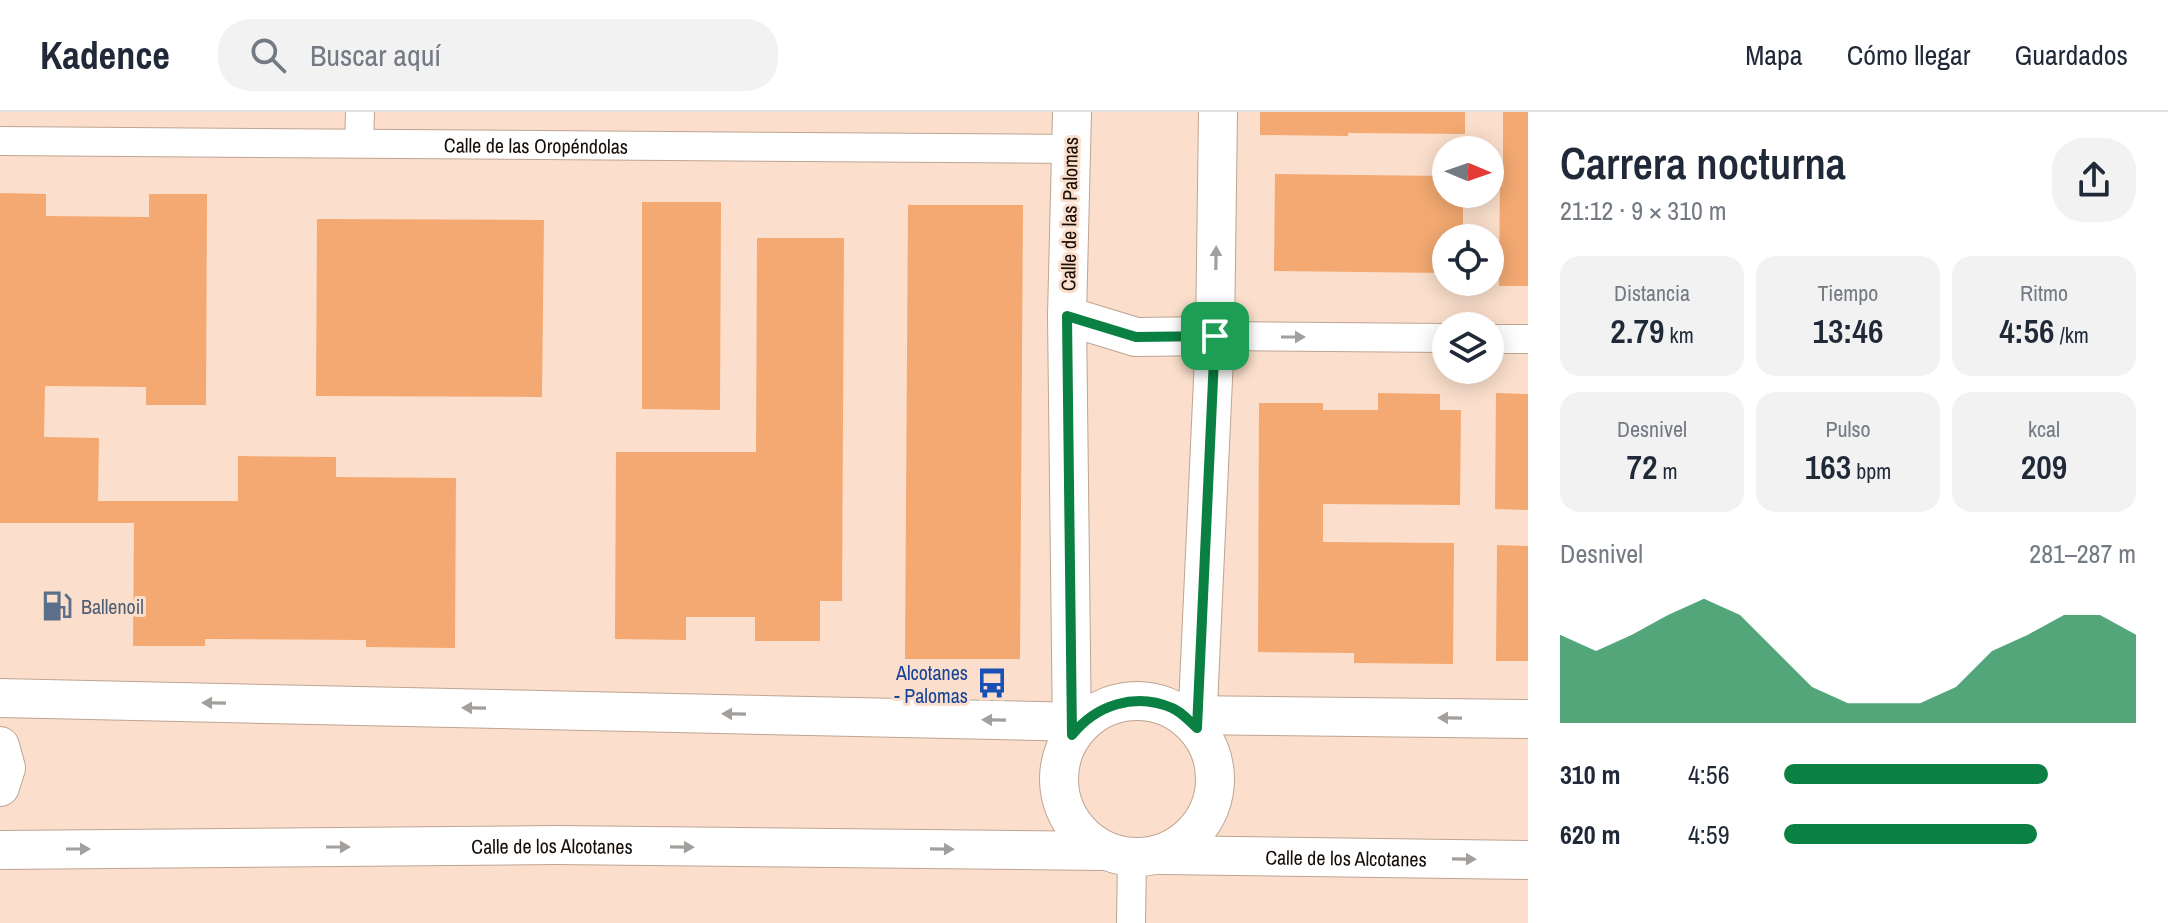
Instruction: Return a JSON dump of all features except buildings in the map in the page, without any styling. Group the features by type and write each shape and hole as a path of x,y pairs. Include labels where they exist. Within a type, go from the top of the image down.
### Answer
{"street":[{"path":"359,143 360,112"},
{"path":"1218,112 1215,336 1192,719 1212,754 1216,785 1208,815 1189,839 1132,855 1078,833 1063,807 1058,777 1065,747 1075,726 1109,705 1141,700 1172,708 1192,719 1528,719"},
{"name":"Calle de las Oropéndolas","path":"0,141 359,143 1071,130"},
{"name":"Calle de las Palomas","path":"1071,130 1067,316 1075,726"},
{"name":"Calle de las Palomas","path":"1067,316 1136,337 1215,336"},
{"path":"1215,336 1432,338"},
{"path":"1504,339 1528,339"},
{"path":"0,698 1075,726"},
{"path":"0,746 6,768 0,787"},
{"name":"Calle de los Alcotanes","path":"0,850 556,845 1528,860"},
{"path":"1131,923 1132,855"}],"place":[{"name":"Ballenoil","path":"57,606"},
{"name":"Alcotanes - Palomas","path":"992,683"}],"route":[{"path":"1067,316 1136,337 1215,336 1197,728 1172,708 1141,700 1109,705 1082,722 1072,735 1067,316"}]}
